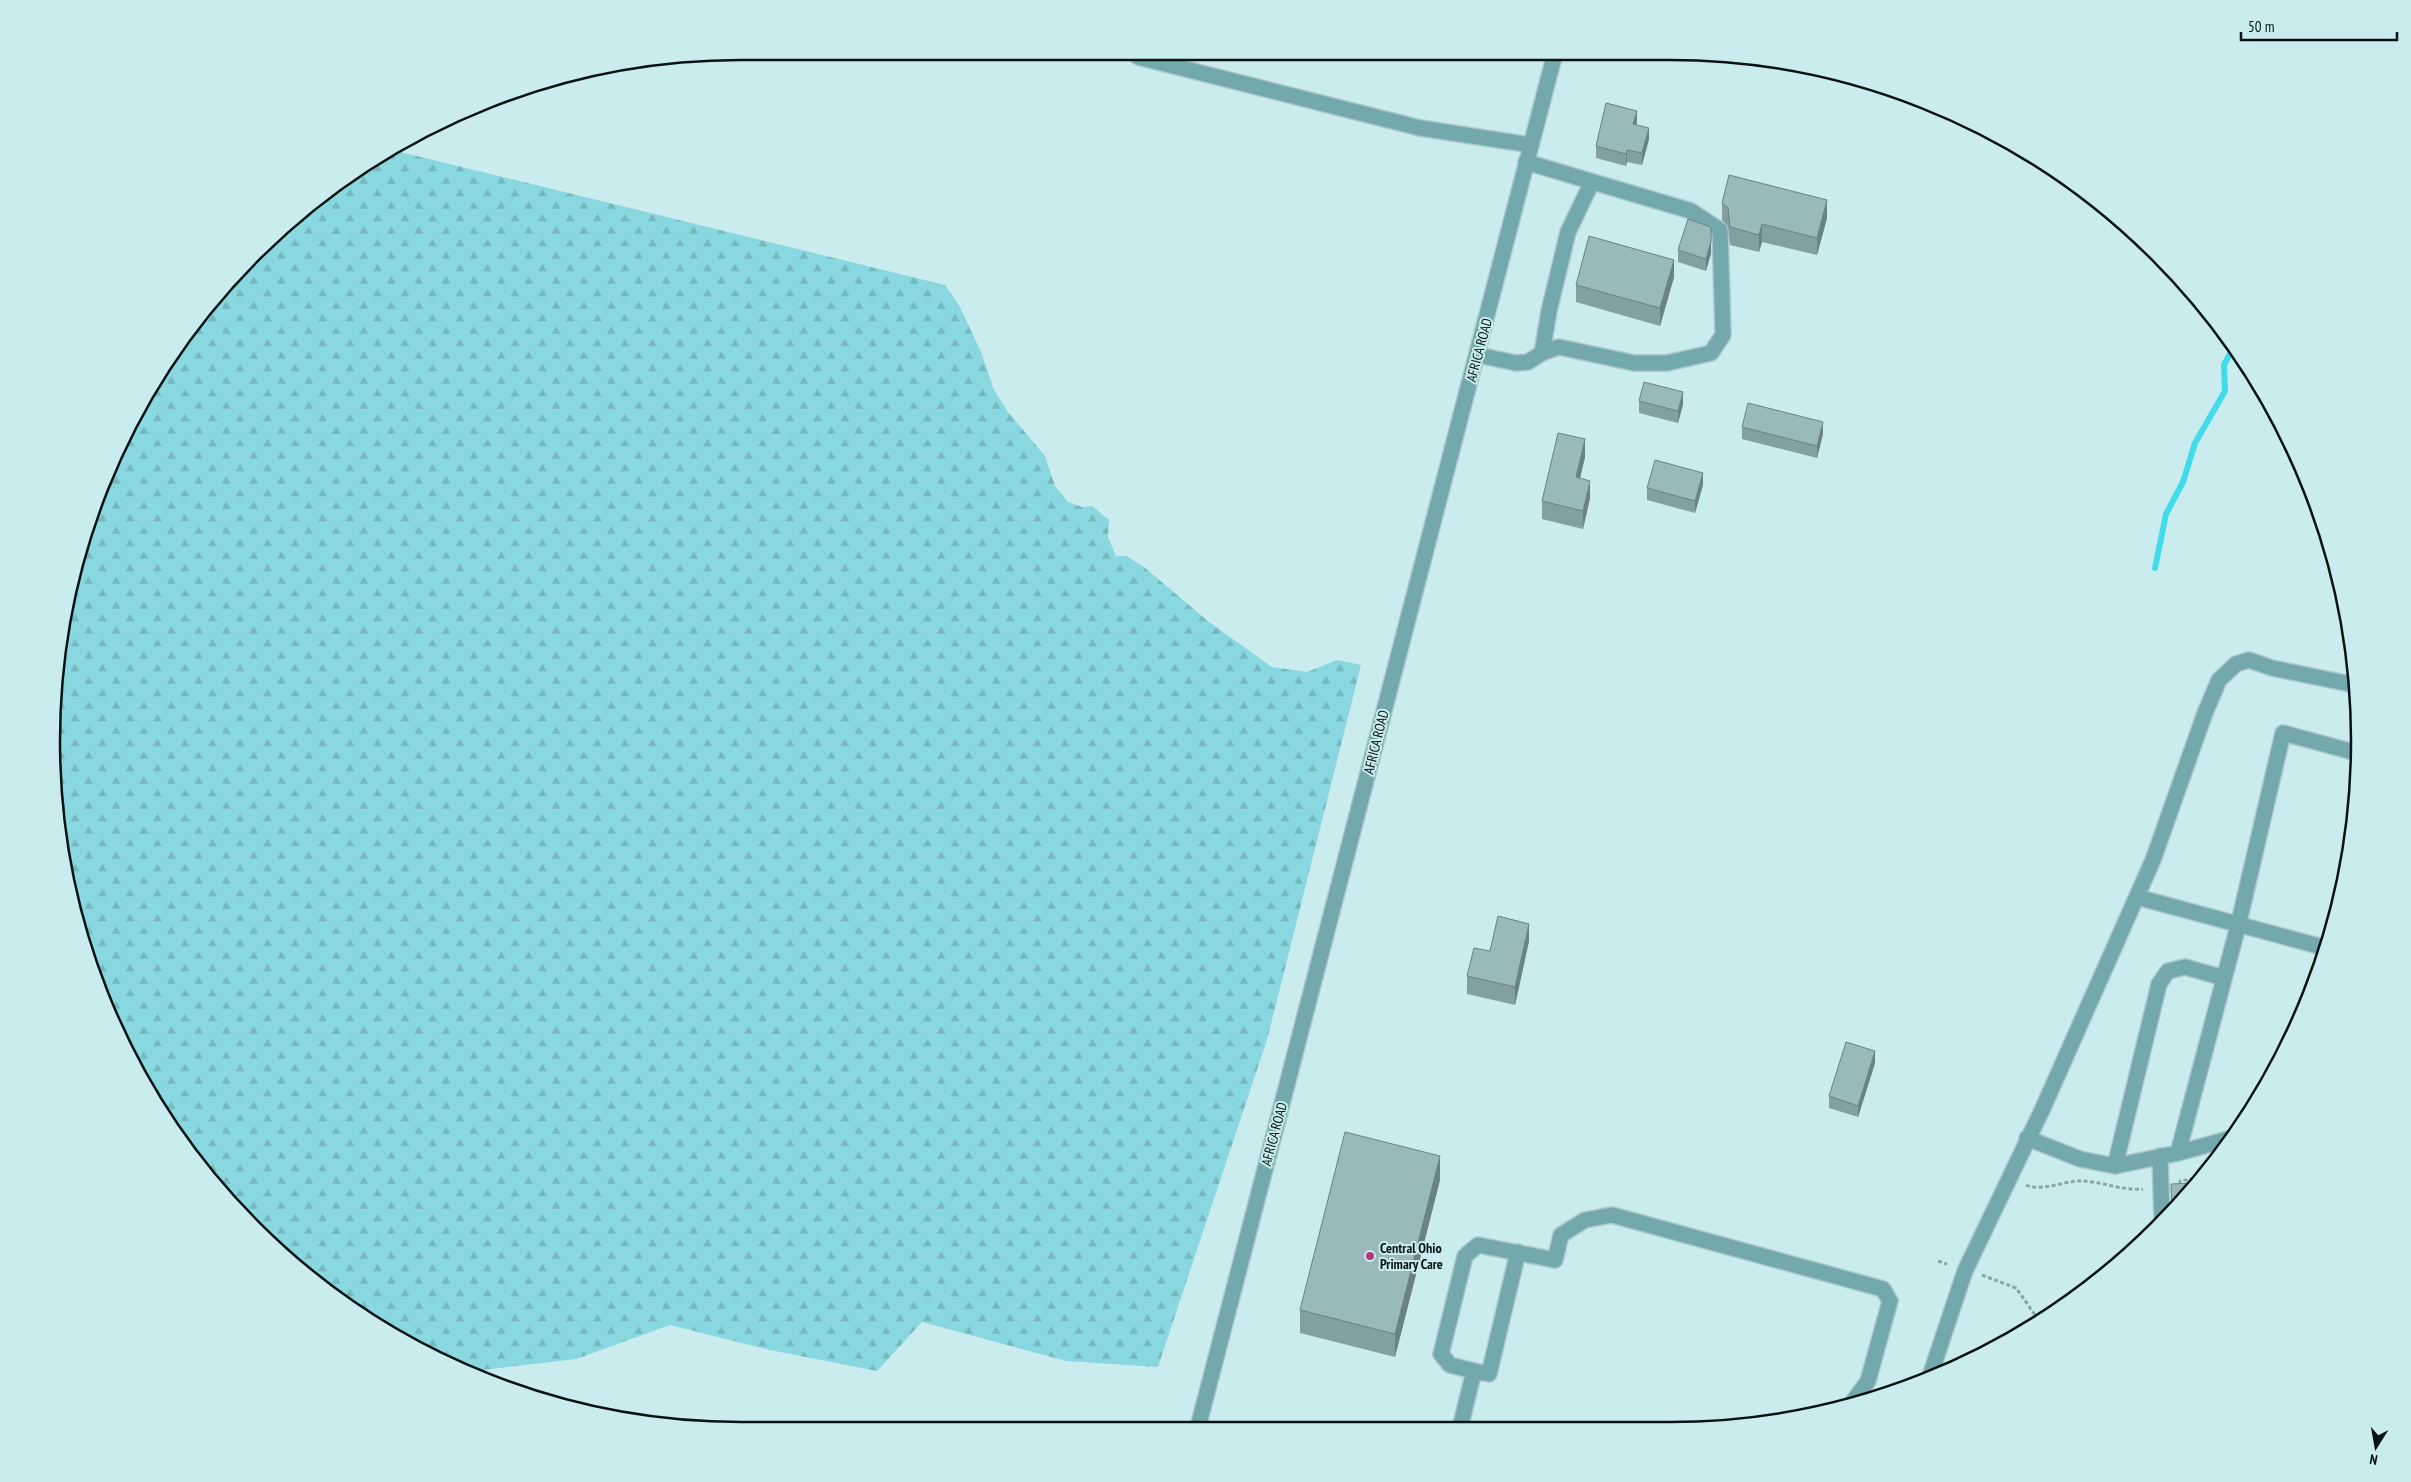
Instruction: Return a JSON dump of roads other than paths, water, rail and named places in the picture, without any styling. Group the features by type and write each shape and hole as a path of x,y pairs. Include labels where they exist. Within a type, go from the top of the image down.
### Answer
{"street":[{"path":"1150,60 1420,128 1531,145"},
{"name":"AFRICA ROAD","path":"1199,1422 1553,60"},
{"path":"1478,355 1516,363 1528,362 1542,353 1559,347 1634,364 1667,363 1711,353 1723,335 1720,230 1691,212 1526,162"},
{"path":"1542,353 1549,311 1568,232 1592,182"},
{"path":"1932,1369 1965,1271 2043,1108 2153,860 2219,680 2236,664 2249,660 2272,668 2349,684"},
{"path":"2178,1153 2238,926 2283,733 2351,751"},
{"path":"2137,897 2203,914 2238,926 2319,946"},
{"path":"2115,1166 2159,984 2168,971 2185,967 2224,978"},
{"path":"2027,1138 2080,1159 2115,1166 2178,1153 2220,1141"},
{"path":"2160,1156 2162,1212"},
{"path":"1518,1252 1489,1374 1450,1365 1441,1354 1465,1256 1478,1245 1518,1252 1555,1260 1561,1235 1585,1220 1612,1215 1884,1289 1890,1301 1868,1381 1857,1396"},
{"path":"1461,1422 1474,1371"}],"waterway":[{"path":"2155,568 2166,514 2183,482 2195,443 2225,391 2224,365 2230,354"}],"place":[{"name":"Central Ohio Primary Care","path":"1370,1256"}]}
